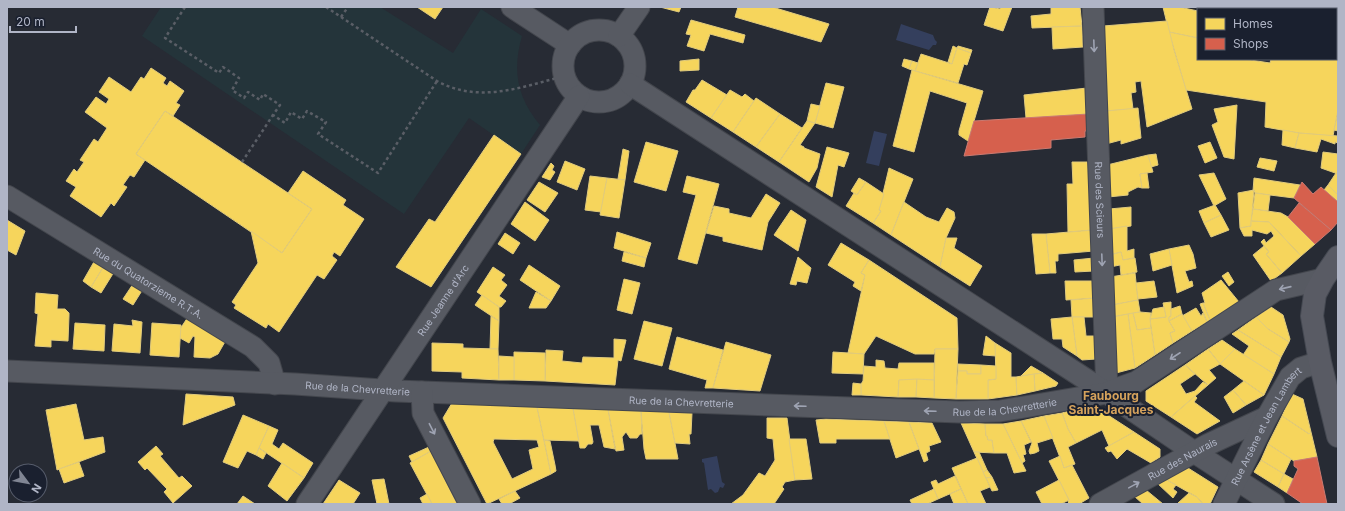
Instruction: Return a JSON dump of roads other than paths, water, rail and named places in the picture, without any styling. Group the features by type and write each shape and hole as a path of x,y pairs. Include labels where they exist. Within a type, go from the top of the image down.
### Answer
{"main road":[{"path":"1338,257 1315,294 1312,316 1320,362 1338,436"}],"street":[{"path":"512,7 570,45"},
{"path":"619,36 639,7"},
{"name":"Rue des Scieurs","path":"1093,7 1107,392"},
{"path":"598,30 609,31 619,36 633,53 635,63 634,74 630,84 623,93 613,99 602,102 590,101 579,96 567,84 564,76 563,65 565,54 570,45 578,37 588,32 598,30"},
{"path":"630,84 1107,392 1194,452 1274,504"},
{"name":"Rue Jeanne d'Arc","path":"307,504 579,96"},
{"name":"Rue du Quatorzieme R.T.A.","path":"7,196 253,347 268,363 275,384"},
{"name":"Rue de la Chevretterie","path":"7,371 422,392 959,412 1000,411 1107,392 1136,382 1276,290 1323,279"},
{"name":"Rue Arsène et Jean Lambert","path":"1224,504 1267,417 1290,377 1301,368 1320,362"},
{"path":"422,392 424,413 470,504"},
{"name":"Rue des Naurais","path":"1100,504 1194,452 1267,417"}],"water":[{"path":"901,24 933,35 937,42 936,45 933,45 929,50 896,40"},
{"path":"874,131 887,134 879,166 866,163"},
{"path":"717,456 722,482 725,484 723,488 720,487 718,492 715,493 711,489 708,490 704,463 702,462 702,459"}],"district":[{"name":"Faubourg Saint-Jacques","path":"1111,402"}]}
